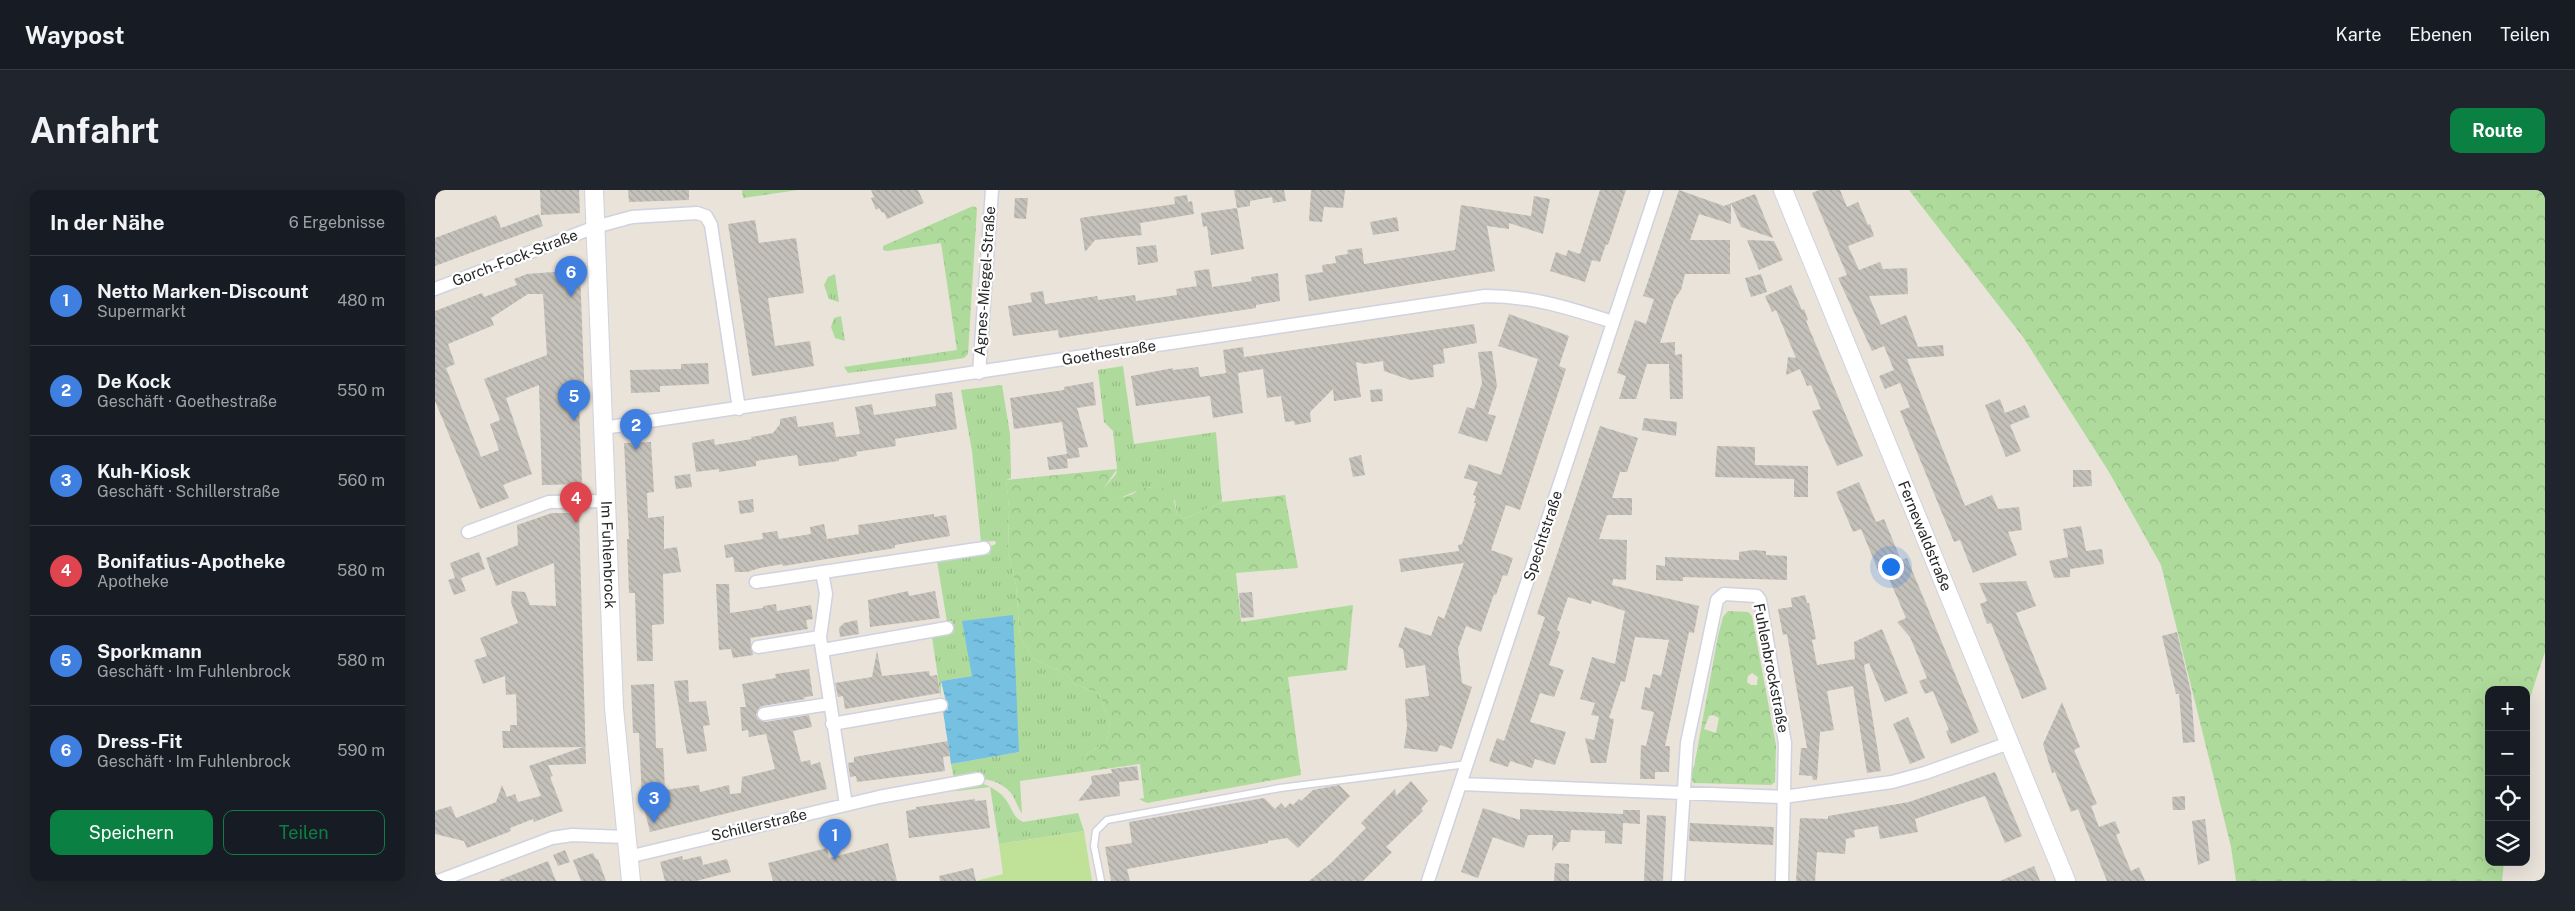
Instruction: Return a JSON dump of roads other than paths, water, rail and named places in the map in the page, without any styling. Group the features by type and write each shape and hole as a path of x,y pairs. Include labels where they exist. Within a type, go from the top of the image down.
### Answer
{"street":[{"name":"Im Fuhlenbrock","path":"594,190 614,708 631,881"},
{"name":"Agnes-Miegel-Straße","path":"979,373 991,190"},
{"name":"Spechtstraße","path":"1428,881 1657,190"},
{"name":"Fernewaldstraße","path":"1783,190 2066,881"},
{"path":"595,227 632,218 697,214 706,216 711,225 739,409"},
{"name":"Gorch-Fock-Straße","path":"435,289 595,227"},
{"name":"Goethestraße","path":"603,428 1485,296 1517,296 1545,301 1613,322"},
{"path":"468,532 549,502 605,501"},
{"path":"756,582 984,548"},
{"path":"822,572 826,594 821,643 846,805"},
{"name":"Fuhlenbrockstraße","path":"1678,881 1687,744 1717,600 1724,594 1751,594 1757,596 1760,600 1785,743 1781,881"},
{"path":"759,647 821,643 947,628"},
{"path":"764,714 829,704"},
{"path":"833,724 941,705"},
{"path":"1461,784 1783,797 1892,782 1925,773 2009,743"},
{"name":"Schillerstraße","path":"628,857 846,805 978,779"},
{"path":"438,881 552,838 572,835 626,837"}],"lane":[{"path":"1101,881 1095,846 1096,830 1107,820 1280,788 1467,764"}],"water":[{"path":"1013,615 1019,752 951,764 943,711 948,710 941,681 972,676 962,621"}],"place":[{"name":"Dress-Fit","path":"571,297"},
{"name":"Sporkmann","path":"574,421"},
{"name":"De Kock","path":"636,450"},
{"name":"Bonifatius-Apotheke","path":"576,523"},
{"name":"Kuh-Kiosk","path":"654,823"},
{"name":"Netto Marken-Discount","path":"835,860"}]}
